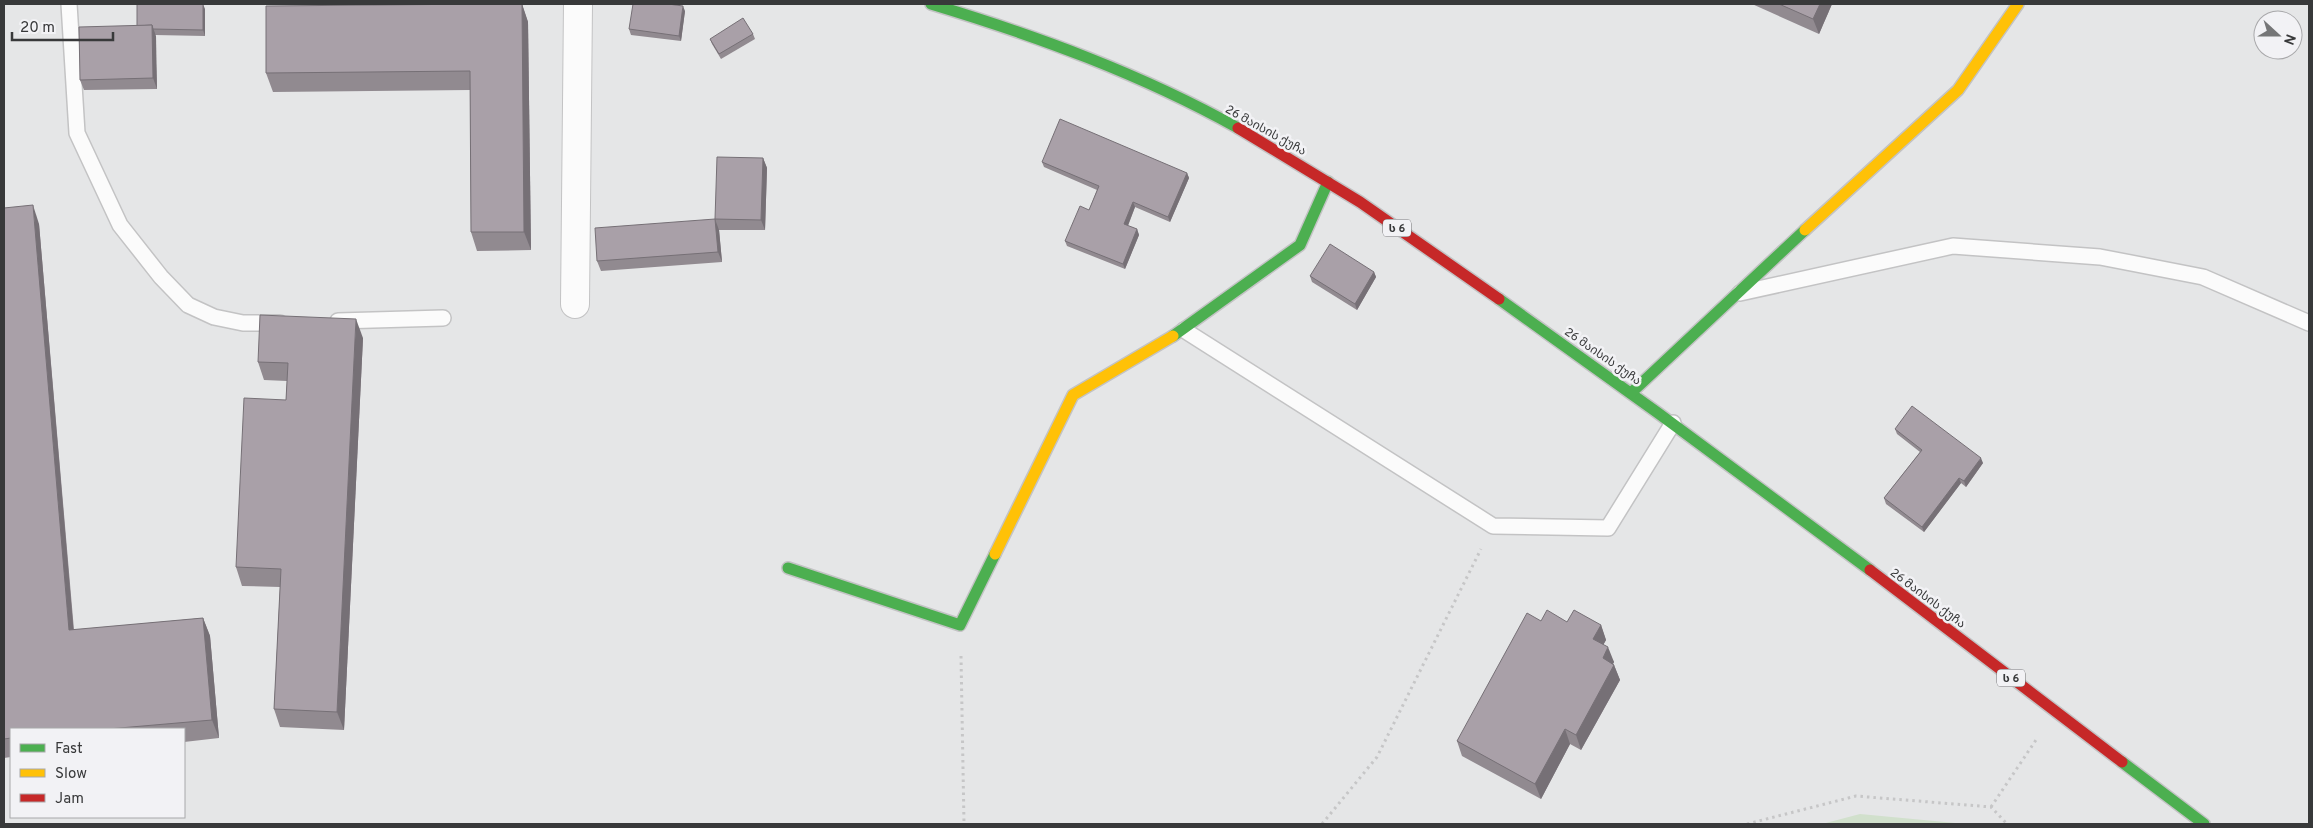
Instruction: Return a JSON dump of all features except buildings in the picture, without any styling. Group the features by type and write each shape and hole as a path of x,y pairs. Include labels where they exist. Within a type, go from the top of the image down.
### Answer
{"main road":[{"name":"26 მაისის ქუჩა","path":"931,4 992,21 1157,87 1246,133 1328,182 1437,255 1673,423 2204,824"},
{"path":"1631,393 1734,294 1958,90 2018,4"},
{"path":"788,568 960,625 1073,395 1184,330 1300,245 1328,182"}],"street":[{"path":"575,304 578,4"}],"lane":[{"path":"69,4 77,132 120,225 161,277 188,305 214,317 243,323 291,322"},
{"path":"1734,294 1953,246 2100,257 2203,277 2309,323"},
{"path":"319,322 443,318"},
{"path":"1184,330 1493,526 1608,528 1673,423"}],"path":[{"path":"1322,824 1377,757 1493,526"},
{"path":"960,625 964,824"},
{"path":"1991,807 2055,712"},
{"path":"1747,824 1856,796 1991,807 2008,824"}],"green space":[{"path":"1860,814 1966,824 1822,824"}],"traffic: fast":[{"path":"931,4 1010,29 1126,73 1201,108 1238,128"},
{"path":"1173,336 1300,245 1328,182"},
{"path":"1631,393 1805,230"},
{"path":"1499,299 1658,413 1870,570"},
{"path":"788,568 960,625 995,554"},
{"path":"2122,762 2204,824"}],"traffic: slow":[{"path":"1805,230 1958,90 2018,4"},
{"path":"995,554 1073,395 1173,336"}],"traffic: jam":[{"path":"1238,128 1360,202 1499,299"},
{"path":"1870,570 2122,762"}]}
